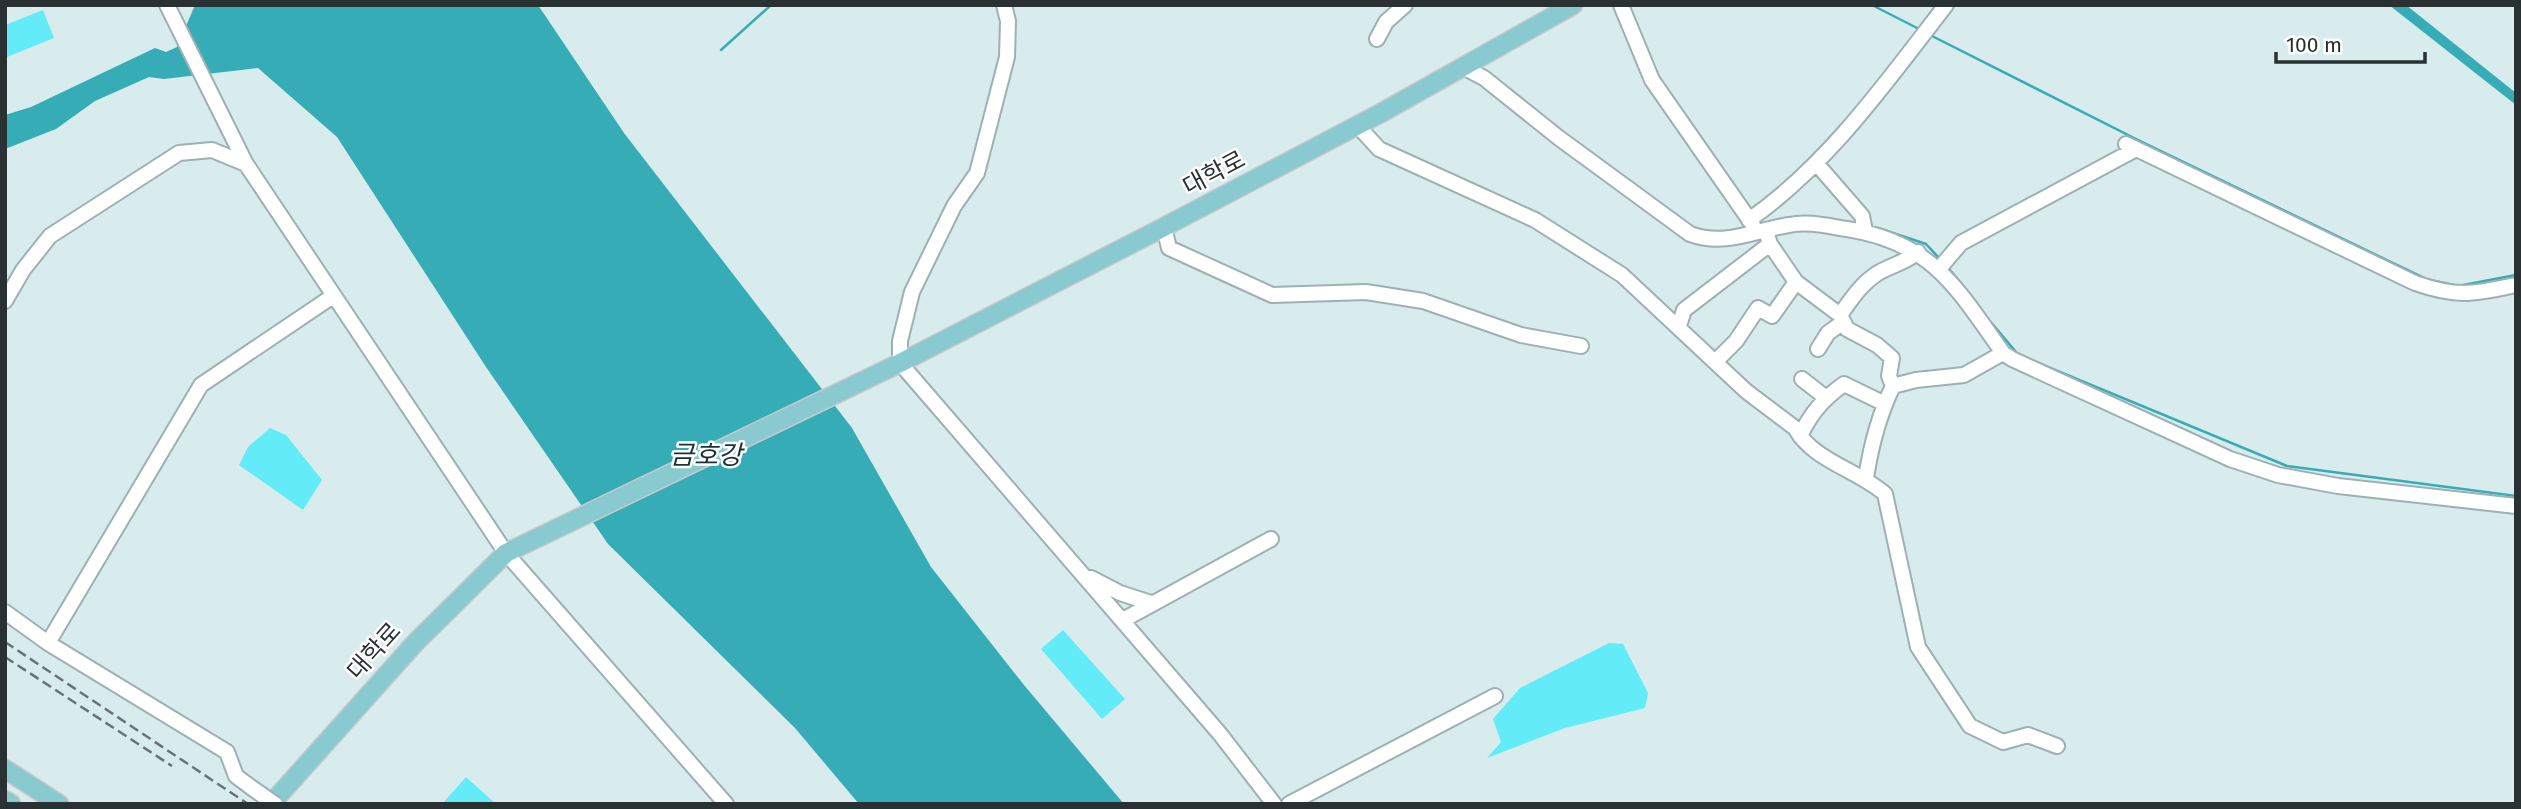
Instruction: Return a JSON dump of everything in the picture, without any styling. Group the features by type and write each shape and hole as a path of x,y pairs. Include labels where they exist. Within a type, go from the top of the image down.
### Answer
{"main road":[{"name":"대학로","path":"273,804 415,643 506,553 900,363 1357,125 1573,5"},
{"path":"5,769 59,804"},
{"path":"5,782 38,804"},
{"path":"5,800 11,804"}],"street":[{"path":"167,5 175,27 208,85 246,164 506,553 726,804"},
{"path":"1004,5 1008,21 1007,57 977,173 954,206 912,292 900,341 900,363 1220,734 1274,804"},
{"path":"1377,38 1386,22 1405,5"},
{"path":"1621,5 1652,80 1749,220 1765,236 1796,282 1892,358 1889,376 1893,387 1871,443 1866,478"},
{"path":"1749,220 1789,191 1816,163 1926,33 1946,5"},
{"path":"1463,67 1484,78 1569,145 1690,233 1702,238 1734,239 1765,236 1811,223 1865,231 1918,252 1938,270 2003,353 2052,379 2206,449 2278,475 2338,486 2516,506"},
{"path":"1357,125 1380,149 1535,220 1605,263 1679,326 1746,391 1795,428 1800,436 1826,459 1866,478 1885,494 1918,647 1970,726 2003,741 2028,735 2057,746"},
{"path":"1938,270 1961,243 2131,147 2415,283 2443,292 2467,295 2516,285"},
{"path":"5,301 23,270 50,236 179,153 212,150 246,164"},
{"path":"1816,163 1862,216 1865,231"},
{"path":"1164,227 1169,248 1272,295 1377,294 1423,301 1544,341 1581,346"},
{"path":"1679,326 1684,310 1765,236"},
{"path":"1818,349 1841,319 1858,288 1880,272 1905,262 1918,252"},
{"path":"1716,361 1736,341 1758,308 1772,316 1796,282"},
{"path":"48,643 201,385 333,296"},
{"path":"1893,387 1916,380 1964,375 2003,353"},
{"path":"1802,379 1825,397"},
{"path":"1800,436 1811,414 1825,397 1844,384 1885,404"},
{"path":"1123,621 1151,603 1271,539"},
{"path":"1082,574 1120,593 1151,603"},
{"path":"5,612 48,643 228,752 236,776 273,804"},
{"path":"1289,804 1495,696"}],"shaded area":[{"path":"43,10 54,38 7,57 5,25"},
{"path":"270,428 286,435 322,480 303,510 239,465 248,447"},
{"path":"1063,630 1125,699 1102,719 1041,649"},
{"path":"1609,643 1623,644 1648,693 1645,708 1565,728 1487,758 1501,742 1493,719 1520,688"},
{"path":"466,777 496,804 442,804"}],"water":[{"name":"금호강","path":"195,5 538,5 624,133 852,428 931,567 1024,685 1124,804 859,804 795,728 608,544 486,367 337,137 258,68 164,79 149,77 95,101 56,129 5,149 5,115 31,107 155,48 166,52 177,47"},
{"path":"2389,5 2406,5 2516,93 2516,105"}],"waterway":[{"path":"721,50 771,5"},
{"path":"1872,5 1921,30"},
{"path":"1930,35 2136,139 2426,279 2458,286 2516,275"},
{"path":"1878,228 1926,244 1939,258"},
{"path":"1950,270 1961,284"},
{"path":"1984,314 2016,352"},
{"path":"2031,360 2287,466 2516,496"}],"railway":[{"path":"5,642 248,804"},
{"path":"5,657 172,766"}]}
